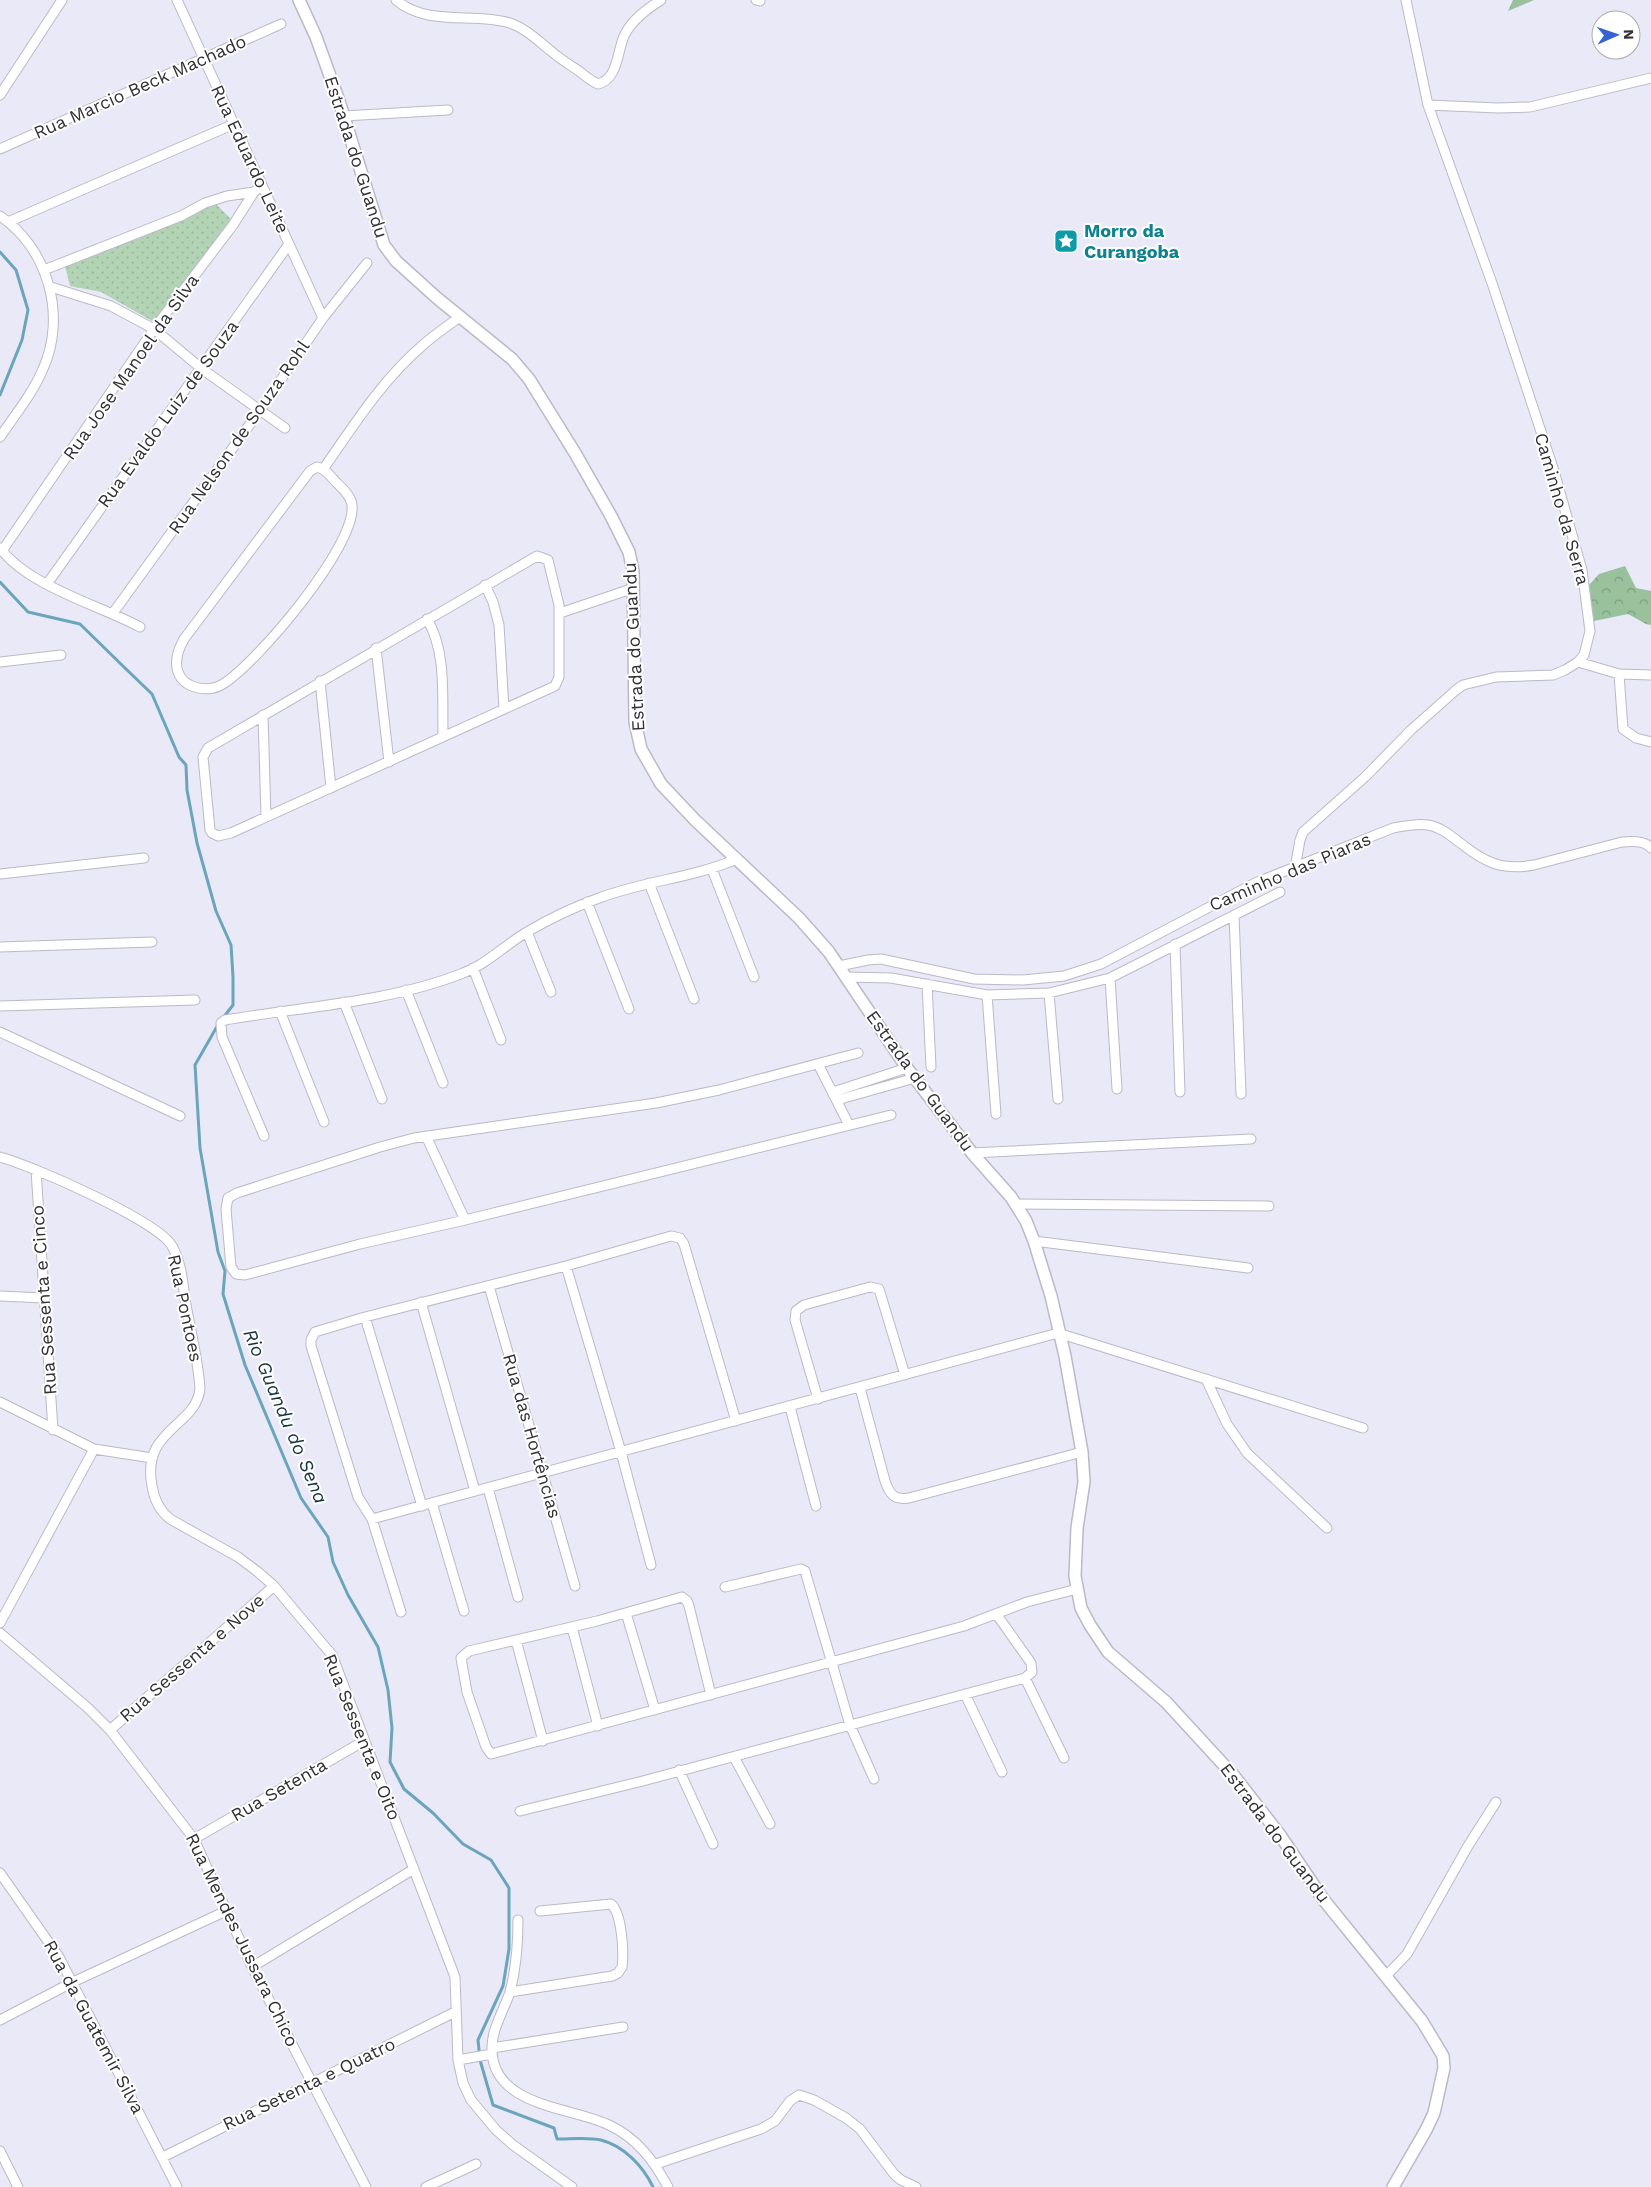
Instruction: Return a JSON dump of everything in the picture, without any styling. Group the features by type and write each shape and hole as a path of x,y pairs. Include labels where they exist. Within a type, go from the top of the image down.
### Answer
{"street":[{"path":"0,95 62,0"},
{"name":"Rua Eduardo Leite","path":"177,0 322,318"},
{"name":"Estrada do Guandu","path":"299,0 316,37 344,116 384,245 396,261 512,359 539,395 575,453 626,544 631,559 634,588 635,722 641,750 661,784 800,918 839,966 914,1078 972,1153 1016,1204 1034,1241 1051,1296 1082,1452 1084,1482 1075,1551 1075,1576 1081,1608 1104,1647 1122,1665 1166,1702 1234,1776 1280,1835 1323,1899 1387,1975 1429,2031 1442,2056 1444,2068 1438,2100 1430,2122 1393,2187"},
{"path":"396,0 405,8 437,17 490,18 512,24 533,35 551,52 598,84 605,81 615,66 625,35 645,10 661,0"},
{"name":"Caminho da Serra","path":"1406,0 1428,105 1493,286 1554,471 1582,570 1590,630 1584,655 1578,662"},
{"name":"Rua Marcio Beck Machado","path":"0,149 281,24"},
{"path":"1428,105 1498,108 1530,107 1651,78"},
{"path":"344,116 448,110"},
{"path":"0,436 43,369 51,345 53,314 51,287 44,270 24,239 4,219 234,124"},
{"name":"Rua Jose Manoel da Silva","path":"1,550 154,329 233,226 254,192 262,185"},
{"path":"44,270 227,196 254,192"},
{"name":"Rua Evaldo Luiz de Souza","path":"46,584 202,369 289,244"},
{"name":"Rua Nelson de Souza Rohl","path":"113,613 261,409 322,318 367,263"},
{"path":"51,287 111,306 154,329 202,369 261,409 285,428"},
{"path":"324,468 369,403 394,373 423,344 460,317"},
{"path":"318,467 324,468 347,494 352,504 352,512 345,533 334,553 299,607 266,645 224,684 205,690 184,680 178,672 177,659 184,639 310,472 318,467"},
{"path":"1,550 21,567 46,584 140,627"},
{"path":"537,556 548,560 556,588 560,613 559,681 555,686 231,833 218,836 212,834 203,757 208,748 485,585 537,556"},
{"path":"485,585 493,602 499,625 504,710"},
{"path":"560,613 634,588"},
{"path":"428,619 438,641 440,655 443,737"},
{"path":"376,648 390,762"},
{"path":"0,662 61,655"},
{"path":"1295,868 1303,832 1365,777 1411,730 1463,685 1496,677 1553,674 1578,662 1619,674 1651,675"},
{"path":"1619,674 1623,729 1636,738 1651,742"},
{"path":"320,681 331,788"},
{"path":"263,715 266,817"},
{"name":"Caminho das Piaras","path":"839,966 868,960 881,960 974,979 1023,980 1064,976 1101,964 1254,883 1394,828 1414,824 1427,824 1439,828 1483,860 1500,866 1521,868 1622,842 1634,841 1648,844 1651,848"},
{"path":"0,874 144,858"},
{"path":"264,1136 220,1029 221,1023 225,1020 344,1002 436,982 473,968 527,932 587,902 616,891 712,869 737,859"},
{"path":"712,869 754,977"},
{"path":"649,883 694,999"},
{"path":"846,977 891,978 987,995 1049,993 1110,978 1280,892"},
{"path":"587,902 629,1009"},
{"path":"1234,915 1241,1094"},
{"path":"527,932 551,992"},
{"path":"0,947 152,942"},
{"path":"1175,944 1180,1092"},
{"path":"473,968 501,1040"},
{"path":"1110,978 1118,1089"},
{"path":"927,984 931,1067"},
{"path":"406,990 443,1083"},
{"path":"1049,993 1058,1099"},
{"path":"987,995 996,1114"},
{"path":"0,1006 194,1000"},
{"path":"344,1002 382,1099"},
{"path":"280,1011 324,1122"},
{"path":"0,1032 180,1116"},
{"path":"858,1053 662,1102 426,1136 380,1146 232,1195 228,1198 226,1209 231,1267 236,1274 245,1275 360,1244 891,1115"},
{"path":"818,1064 849,1125"},
{"path":"835,1096 907,1068"},
{"path":"835,1096 914,1078"},
{"path":"426,1136 465,1220"},
{"path":"972,1153 1251,1139"},
{"name":"Rua Pontoes","path":"0,1157 36,1170 148,1224 167,1239 176,1255 200,1380 200,1394 192,1410 172,1428 156,1447 152,1458"},
{"name":"Rua Sessenta e Cinco","path":"36,1170 53,1430"},
{"path":"1016,1204 1269,1206"},
{"path":"401,1612 372,1519 358,1496 311,1346 311,1340 315,1332 421,1302 566,1266 671,1236 680,1238 684,1244 736,1421"},
{"path":"1034,1241 1248,1268"},
{"path":"566,1266 621,1452 651,1565"},
{"name":"Rua das Hortências","path":"489,1286 575,1586"},
{"path":"818,1399 795,1320 796,1311 804,1305 877,1287 882,1292 905,1375"},
{"path":"0,1296 44,1298"},
{"path":"421,1302 475,1491"},
{"path":"365,1317 422,1506"},
{"path":"372,1519 1058,1333 1363,1428"},
{"path":"1206,1379 1227,1424 1247,1453 1327,1528"},
{"path":"860,1388 889,1493 897,1498 909,1498 1082,1452"},
{"path":"0,1402 94,1449 152,1458"},
{"path":"790,1407 816,1506"},
{"path":"0,1623 94,1449"},
{"name":"Rua Sessenta e Oito","path":"152,1458 150,1477 152,1489 164,1514 238,1558 274,1586 332,1655 455,1977 456,2012 463,2083 471,2100 496,2130 513,2145 572,2187"},
{"path":"488,1488 518,1597"},
{"path":"432,1503 464,1611"},
{"path":"725,1587 804,1570 807,1574 850,1725 874,1779"},
{"name":"Rua Sessenta e Nove","path":"110,1730 274,1586"},
{"path":"711,1694 689,1606 685,1599 676,1598 572,1627 469,1651 462,1655 461,1665 467,1692 488,1751 491,1754 964,1626 1027,1602 1077,1589"},
{"path":"626,1613 655,1710"},
{"path":"520,1811 734,1757 1025,1678 1032,1672 1031,1663 997,1615"},
{"path":"572,1627 598,1726"},
{"name":"Rua Mendes Jussara Chico","path":"0,1633 88,1708 110,1730 194,1839 252,1967 366,2187"},
{"path":"516,1640 543,1741"},
{"path":"1025,1678 1064,1758"},
{"path":"965,1694 1002,1772"},
{"name":"Rua Setenta","path":"194,1839 364,1741"},
{"path":"734,1757 770,1824"},
{"path":"679,1770 713,1844"},
{"path":"1387,1975 1407,1954 1463,1854 1496,1802"},
{"path":"252,1967 414,1869"},
{"name":"Rua da Guatemir Silva","path":"0,1873 59,1957 177,2187"},
{"path":"510,1992 612,1976 618,1973 622,1967 619,1919 616,1908 611,1904 540,1911"},
{"path":"0,2020 73,1982 226,1911"},
{"path":"518,1920 516,1958 510,1992 490,2052 500,2075 519,2095 527,2099 609,2125 630,2138 656,2164 668,2187"},
{"name":"Rua Setenta e Quatro","path":"162,2157 456,2012"},
{"path":"461,2060 490,2052 623,2027"},
{"path":"656,2164 761,2129 780,2116 790,2100 799,2095 806,2096 846,2118 867,2135 894,2174 901,2180 916,2187"},
{"path":"0,2151 18,2187"},
{"path":"426,2187 476,2164"}],"green space":[{"path":"1513,0 1534,0 1508,11"},
{"path":"216,204 231,219 154,322 101,292 70,286 65,266"},
{"path":"1625,566 1636,588 1651,591 1651,625 1628,614 1594,621 1589,585 1599,574"}],"waterway":[{"name":"Rio Guandu do Sena","path":"0,252 16,270 28,310 22,340 0,395"},
{"name":"Rio Guandu do Sena","path":"0,582 28,612 80,624 152,694 179,757 186,765 187,790 197,843 216,911 231,945 233,1005 223,1018"},
{"name":"Rio Guandu do Sena","path":"219,1023 195,1065 200,1148 218,1252 225,1271 223,1294 245,1365 301,1498 328,1537 333,1562 348,1595 378,1647 388,1690 392,1728 390,1762 404,1789 433,1813 463,1844 491,1860 509,1888 509,1949 503,1986 478,2040 480,2060 493,2105 554,2128 557,2139 596,2139 617,2147 638,2164 653,2187"}],"place":[{"name":"Morro da Curangoba","path":"1066,241"}]}
